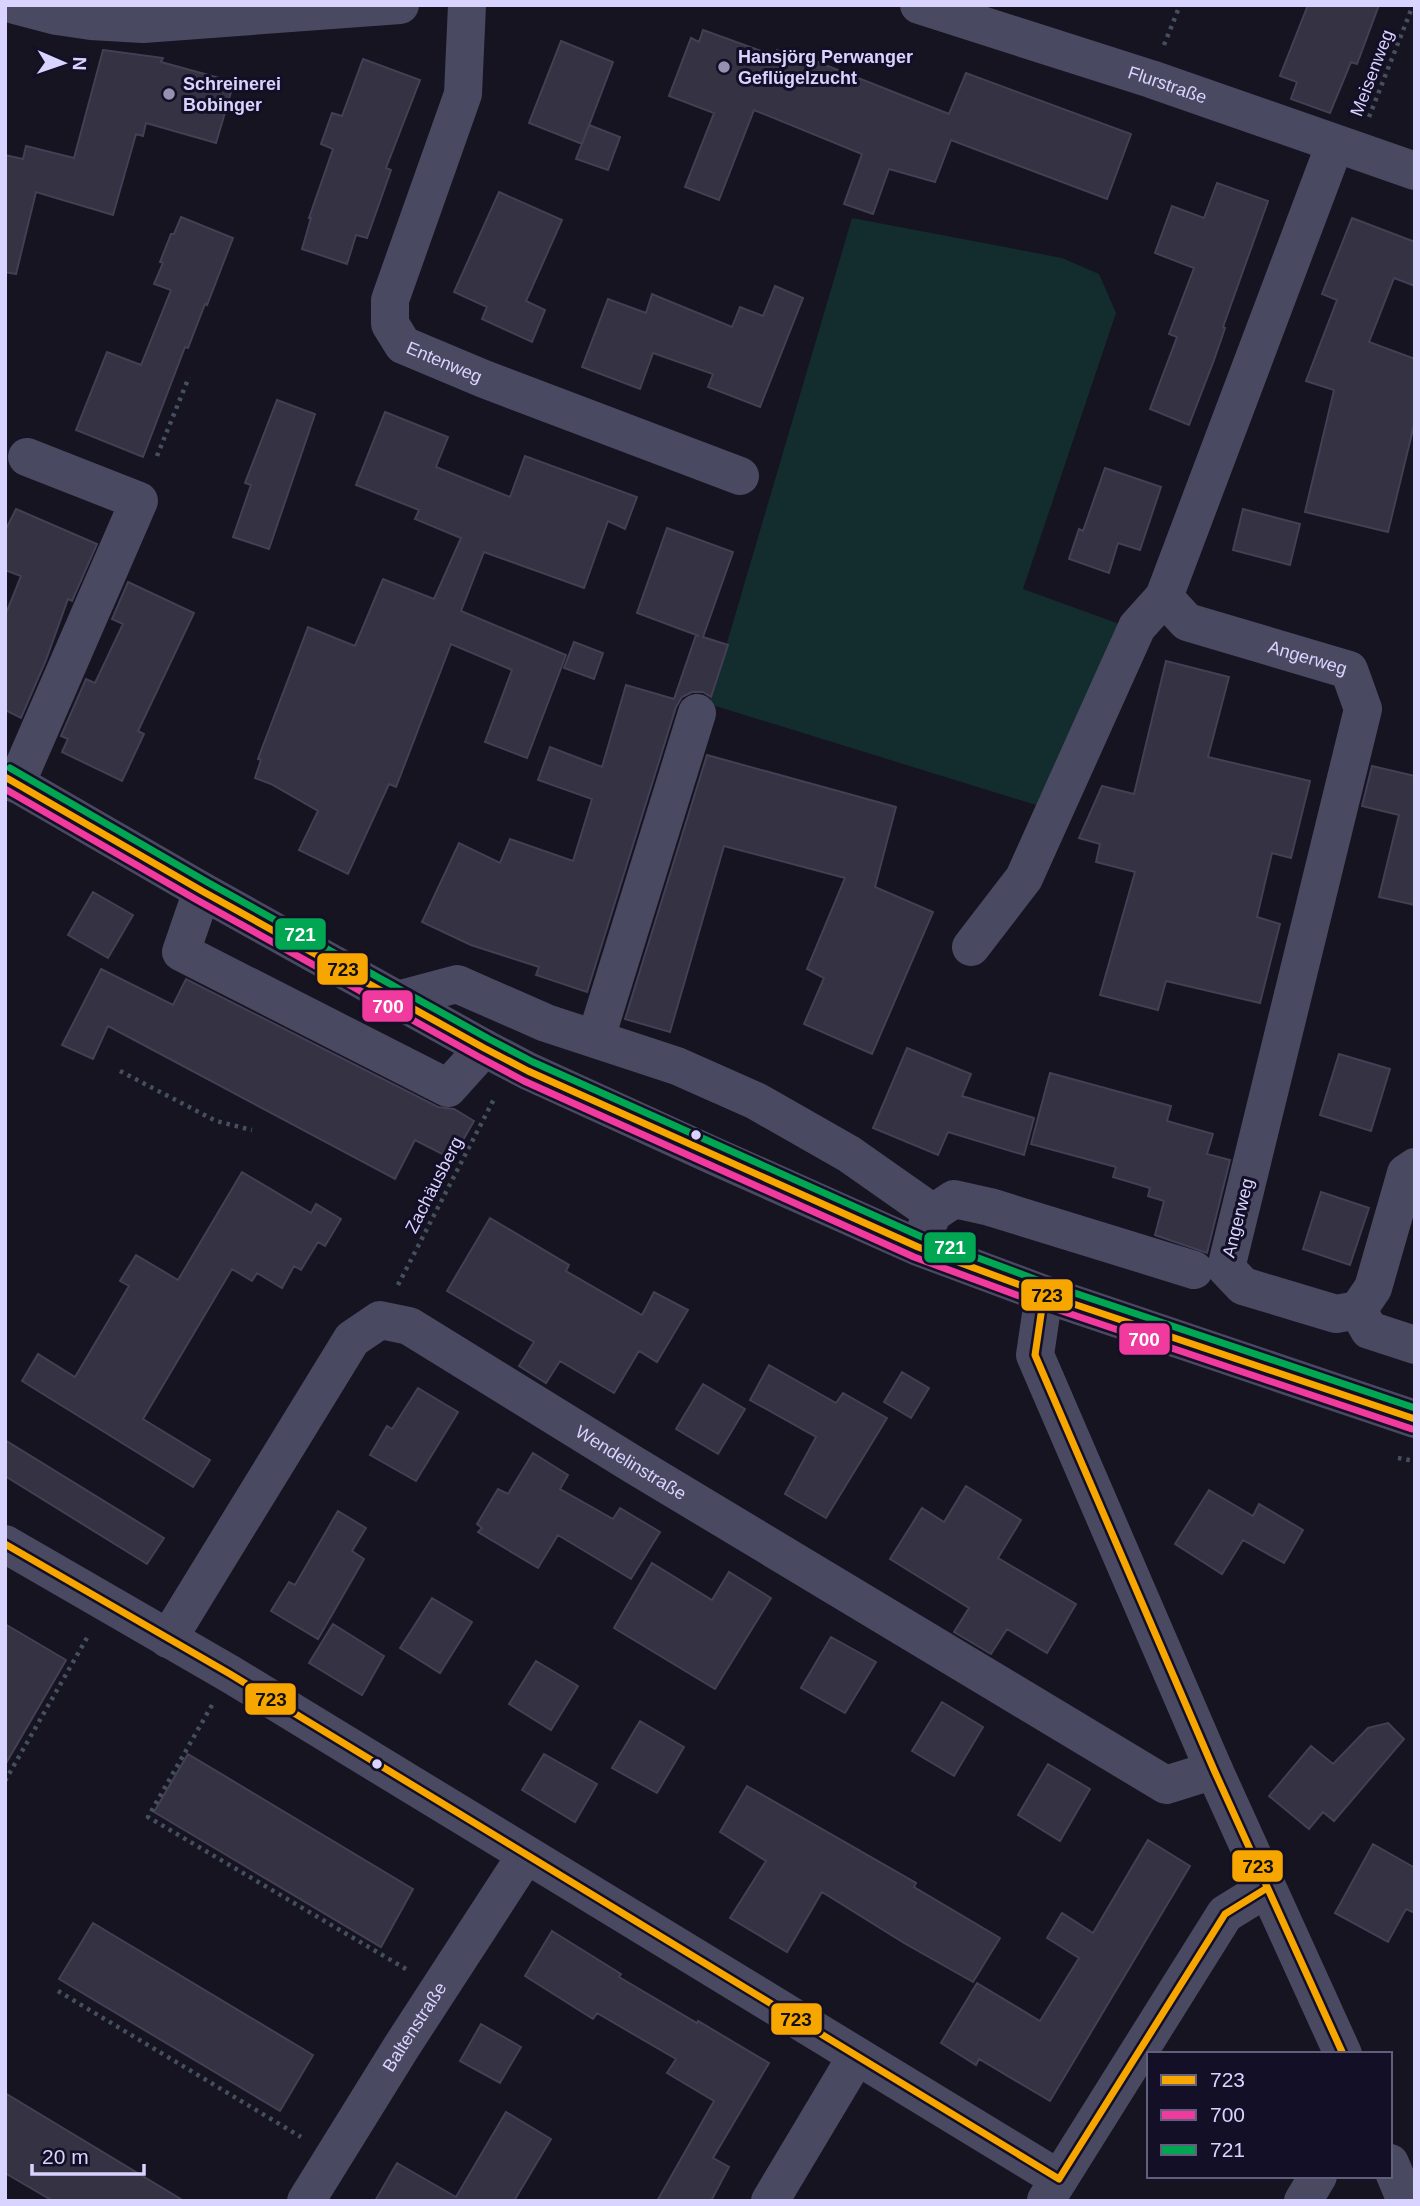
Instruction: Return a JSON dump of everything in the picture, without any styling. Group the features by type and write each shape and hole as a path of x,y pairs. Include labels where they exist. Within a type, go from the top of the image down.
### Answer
{"street":[{"path":"15,5 57,16 143,24 400,5"},
{"name":"Entenweg","path":"467,5 463,94 390,300 390,324 403,345 484,379 740,476"},
{"name":"Flurstraße","path":"919,5 1151,79 1415,171"},
{"path":"971,947 1024,878 1137,627 1164,597 1346,147"},
{"path":"27,457 139,501 11,781 202,891 498,1055 761,1178 925,1230 1044,1294 1415,1419"},
{"name":"Angerweg","path":"1164,597 1187,622 1349,670 1363,709 1226,1268 1243,1286 1336,1314 1358,1310"},
{"path":"596,1038 697,713"},
{"path":"202,891 181,952 448,1088 498,1055"},
{"path":"397,1000 457,984 546,1023 677,1066 756,1101 849,1154 925,1230"},
{"path":"1415,1167 1406,1173 1373,1288 1358,1310 1369,1330 1415,1345"},
{"path":"925,1230 954,1199 990,1207 1194,1270"},
{"path":"1044,1294 1035,1355 1214,1770 1342,2052"},
{"path":"168,1639 352,1339 380,1320"},
{"name":"Wendelinstraße","path":"380,1320 410,1326 634,1465 1166,1784 1214,1770"},
{"path":"5,1544 230,1674 856,2057 1053,2190 1225,1914 1267,1888"},
{"name":"Baltenstraße","path":"306,2201 332,2156 526,1855"},
{"path":"770,2201 856,2057"},
{"path":"1392,2168 1406,2201"},
{"path":"1303,2201 1317,2178"}],"path":[{"name":"Meisenweg","path":"1346,147 1413,5"},
{"path":"157,456 189,377"},
{"name":"Zachäusberg","path":"380,1320 498,1055"},
{"path":"120,1071 216,1121 252,1130"},
{"path":"1398,1458 1415,1461"},
{"path":"5,1781 107,1604"},
{"path":"230,1674 148,1817 439,1989"},
{"path":"58,1991 332,2156"}],"green space":[{"path":"852,218 1062,258 1099,274 1116,313 1023,589 1125,626 1036,805 709,704"}],"building":[{"path":"1308,5 1379,5 1357,64 1351,62 1330,113 1291,99 1297,82 1280,76"},
{"path":"703,30 775,56 777,50 807,62 808,58 949,114 966,73 1131,134 1107,199 951,140 935,182 889,169 873,214 844,204 862,154 754,110 719,200 685,187 714,113 669,96 691,38 699,42"},
{"path":"561,41 613,62 582,144 529,123"},
{"path":"103,50 163,58 161,62 234,82 216,143 146,123 143,136 136,134 113,215 36,192 16,274 5,272 5,155 23,159 26,146 74,158"},
{"path":"363,59 420,80 386,168 391,170 367,238 356,235 347,264 302,249 309,218 333,149 321,144 332,113 342,116"},
{"path":"589,125 620,137 608,170 576,159"},
{"path":"1217,183 1268,201 1189,425 1150,409 1177,337 1169,334 1194,268 1155,253 1172,206 1204,218"},
{"path":"499,192 562,220 526,301 545,310 532,342 482,319 487,307 454,292"},
{"path":"181,217 233,238 207,305 205,304 188,348 185,347 143,457 76,430 107,352 141,365 171,290 154,284 171,234 174,234"},
{"path":"1352,218 1415,242 1415,286 1394,278 1369,342 1415,359 1415,421 1388,532 1305,512 1334,390 1306,381 1337,300 1322,294"},
{"path":"775,286 803,298 760,407 708,387 713,374 653,353 640,389 582,367 608,299 646,313 652,294 732,327 740,307 763,316"},
{"path":"277,400 315,414 269,549 233,537 251,485 245,483"},
{"path":"385,412 448,437 436,467 510,497 525,456 637,497 625,529 608,521 584,588 484,552 461,611 566,655 527,758 485,742 512,670 451,644 396,787 389,784 348,874 299,850 318,811 271,784 255,778 261,760 258,759 308,627 355,646 383,579 434,599 461,538 415,519 419,510 356,485"},
{"path":"1105,468 1161,487 1140,550 1118,543 1109,573 1069,559 1079,529 1083,531"},
{"path":"16,509 97,544 72,601 68,599 21,718 5,710 5,616 21,576 5,570 5,531"},
{"path":"1243,509 1300,524 1290,565 1233,550"},
{"path":"667,528 733,552 703,637 728,645 711,697 703,692 692,692 682,697 676,707 587,992 536,975 539,967 471,945 422,922 459,843 500,863 510,839 573,861 592,799 538,780 550,747 602,767 626,685 674,699 696,635 699,636 637,613"},
{"path":"128,582 194,613 138,731 144,734 122,781 62,752 68,739 61,736 86,679 95,683 123,624 112,619"},
{"path":"574,642 603,653 594,679 564,668"},
{"path":"1166,661 1229,677 1208,757 1310,781 1291,858 1272,853 1257,917 1280,924 1260,1003 1166,981 1158,1010 1100,995 1135,872 1096,862 1100,844 1079,838 1102,786 1134,794"},
{"path":"707,755 896,807 875,887 933,912 872,1054 804,1024 824,978 807,969 845,878 724,846 670,1032 625,1019"},
{"path":"1372,766 1415,776 1415,905 1379,897 1399,815 1362,806"},
{"path":"93,892 133,915 108,958 68,935"},
{"path":"101,969 173,1005 186,979 438,1107 454,1109 474,1121 452,1159 415,1140 395,1179 108,1026 93,1059 62,1045"},
{"path":"907,1048 971,1074 962,1096 1034,1118 1024,1155 948,1132 938,1155 873,1128"},
{"path":"1339,1054 1390,1069 1371,1131 1320,1115"},
{"path":"1050,1073 1171,1106 1167,1121 1213,1134 1207,1154 1230,1160 1207,1253 1155,1235 1164,1201 1148,1196 1150,1188 1113,1177 1116,1167 1031,1144"},
{"path":"242,1172 311,1213 316,1204 341,1219 325,1246 318,1242 301,1270 294,1266 282,1288 257,1273 252,1281 232,1269 143,1419 210,1460 193,1487 22,1381 38,1354 75,1377 129,1286 120,1281 136,1255 178,1280"},
{"path":"1321,1192 1369,1208 1350,1265 1303,1249"},
{"path":"490,1218 569,1265 566,1271 642,1315 654,1292 688,1310 657,1362 639,1351 614,1393 560,1361 546,1383 519,1366 534,1342 447,1291"},
{"path":"769,1365 836,1403 843,1393 887,1418 826,1518 785,1494 816,1437 750,1400"},
{"path":"902,1372 929,1388 911,1418 884,1402"},
{"path":"703,1384 745,1409 718,1454 676,1429"},
{"path":"418,1388 458,1412 416,1481 370,1455 387,1426 392,1429"},
{"path":"5,1440 164,1538 147,1564 5,1476"},
{"path":"533,1453 568,1475 560,1489 613,1519 620,1508 660,1532 631,1579 558,1535 538,1568 478,1532 482,1528 477,1524 498,1489 508,1494"},
{"path":"966,1486 1021,1520 998,1558 1076,1604 1047,1653 1007,1629 991,1654 954,1632 969,1608 890,1559 922,1508 944,1522"},
{"path":"1209,1490 1253,1516 1259,1504 1303,1530 1284,1563 1243,1540 1222,1574 1175,1544"},
{"path":"338,1511 366,1528 352,1551 364,1559 318,1639 271,1611 289,1582 295,1585"},
{"path":"652,1563 712,1600 729,1572 771,1598 715,1689 614,1628"},
{"path":"432,1598 472,1622 440,1673 400,1648"},
{"path":"5,1624 66,1660 5,1765"},
{"path":"333,1624 384,1656 362,1695 309,1663"},
{"path":"831,1637 876,1662 845,1713 801,1688"},
{"path":"536,1661 578,1686 551,1730 509,1704"},
{"path":"942,1702 983,1727 954,1776 912,1751"},
{"path":"640,1721 684,1747 657,1793 612,1768"},
{"path":"1388,1723 1404,1739 1334,1821 1323,1812 1309,1829 1269,1796 1311,1746 1333,1764 1368,1728"},
{"path":"188,1754 413,1889 381,1947 154,1812"},
{"path":"544,1754 597,1784 575,1822 522,1790"},
{"path":"1048,1764 1090,1789 1060,1841 1018,1815"},
{"path":"747,1786 916,1883 914,1887 1000,1938 973,1982 822,1892 787,1952 730,1918 766,1861 720,1832"},
{"path":"1148,1840 1190,1866 1050,2101 979,2059 976,2065 941,2043 977,1983 1040,2021 1079,1958 1047,1938 1062,1913 1093,1933"},
{"path":"1373,1844 1415,1868 1415,1913 1406,1909 1388,1942 1335,1913"},
{"path":"93,1923 313,2055 280,2111 59,1979"},
{"path":"552,1931 621,1974 619,1977 769,2063 713,2158 729,2167 711,2201 657,2201 714,2101 667,2073 676,2059 597,2013 593,2019 525,1976"},
{"path":"481,2024 521,2047 500,2083 460,2061"},
{"path":"5,2093 184,2201 53,2201 5,2173"},
{"path":"506,2112 551,2139 514,2201 375,2201 397,2163 456,2197"}],"transit line":[{"name":"721","path":"10,768 207,882 533,1062 922,1237 1048,1284 1415,1408"},
{"name":"723","path":"5,777 202,891 528,1071 918,1247 1044,1294 1415,1419"},
{"name":"700","path":"5,789 197,900 524,1081 914,1257 1041,1304 1412,1429"},
{"name":"723","path":"1044,1294 1035,1355 1214,1770 1342,2052"},
{"name":"723","path":"5,1544 230,1674 1059,2179"},
{"name":"723","path":"1059,2179 1225,1914 1267,1888"}],"place":[{"name":"Hansjörg Perwanger Geflügelzucht","path":"724,67"},
{"name":"Schreinerei Bobinger","path":"169,94"}]}
